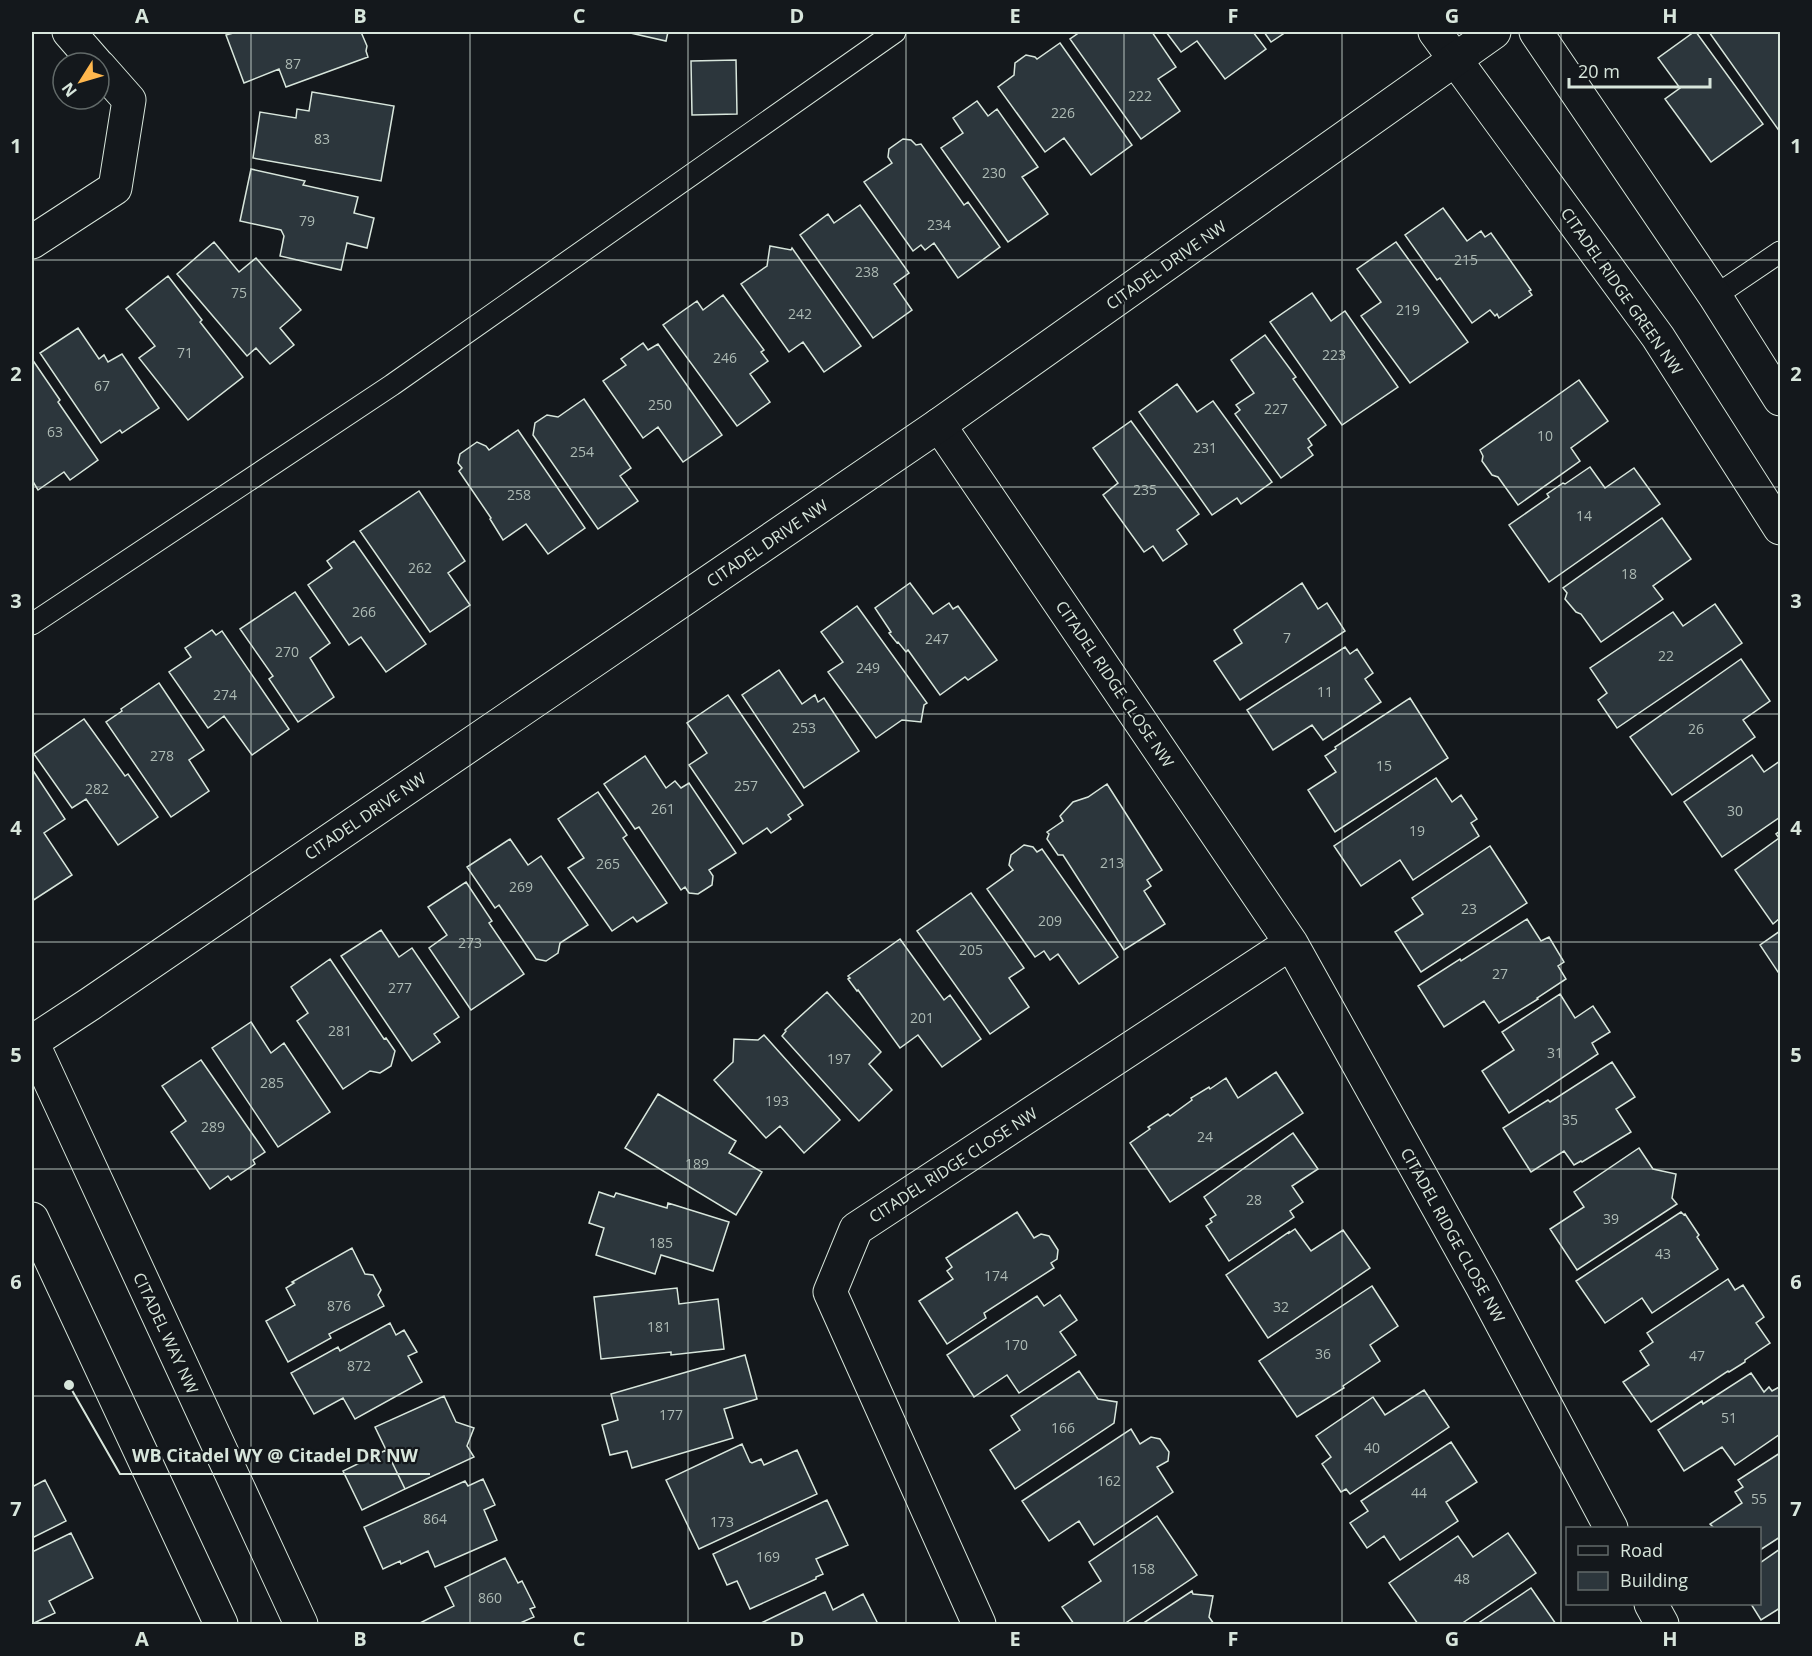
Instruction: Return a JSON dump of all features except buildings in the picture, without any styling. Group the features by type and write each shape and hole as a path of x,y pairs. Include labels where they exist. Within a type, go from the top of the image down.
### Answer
{"street":[{"path":"69,32 86,51"},
{"name":"CITADEL RIDGE GREEN NW","path":"1435,32 1658,337 1780,528"},
{"name":"CITADEL DRIVE NW","path":"32,1042 939,425 1494,32"},
{"path":"1536,32 1715,296 1780,399"},
{"path":"32,242 115,188 129,100 111,80"},
{"name":"CITADEL RIDGE CLOSE NW","path":"939,425 1291,943 1482,1286 1610,1527"},
{"name":"CITADEL RIDGE CLOSE NW","path":"979,1624 830,1292 856,1229 1291,943"},
{"name":"CITADEL WAY NW","path":"32,1042 301,1624"},
{"path":"32,1219 221,1624"},
{"path":"1652,1605 1662,1624"}],"lane":[{"path":"32,624 392,385 895,32"},
{"path":"1715,296 1780,252"}],"place":[{"name":"WB Citadel WY @ Citadel DR NW","path":"69,1385"}]}
